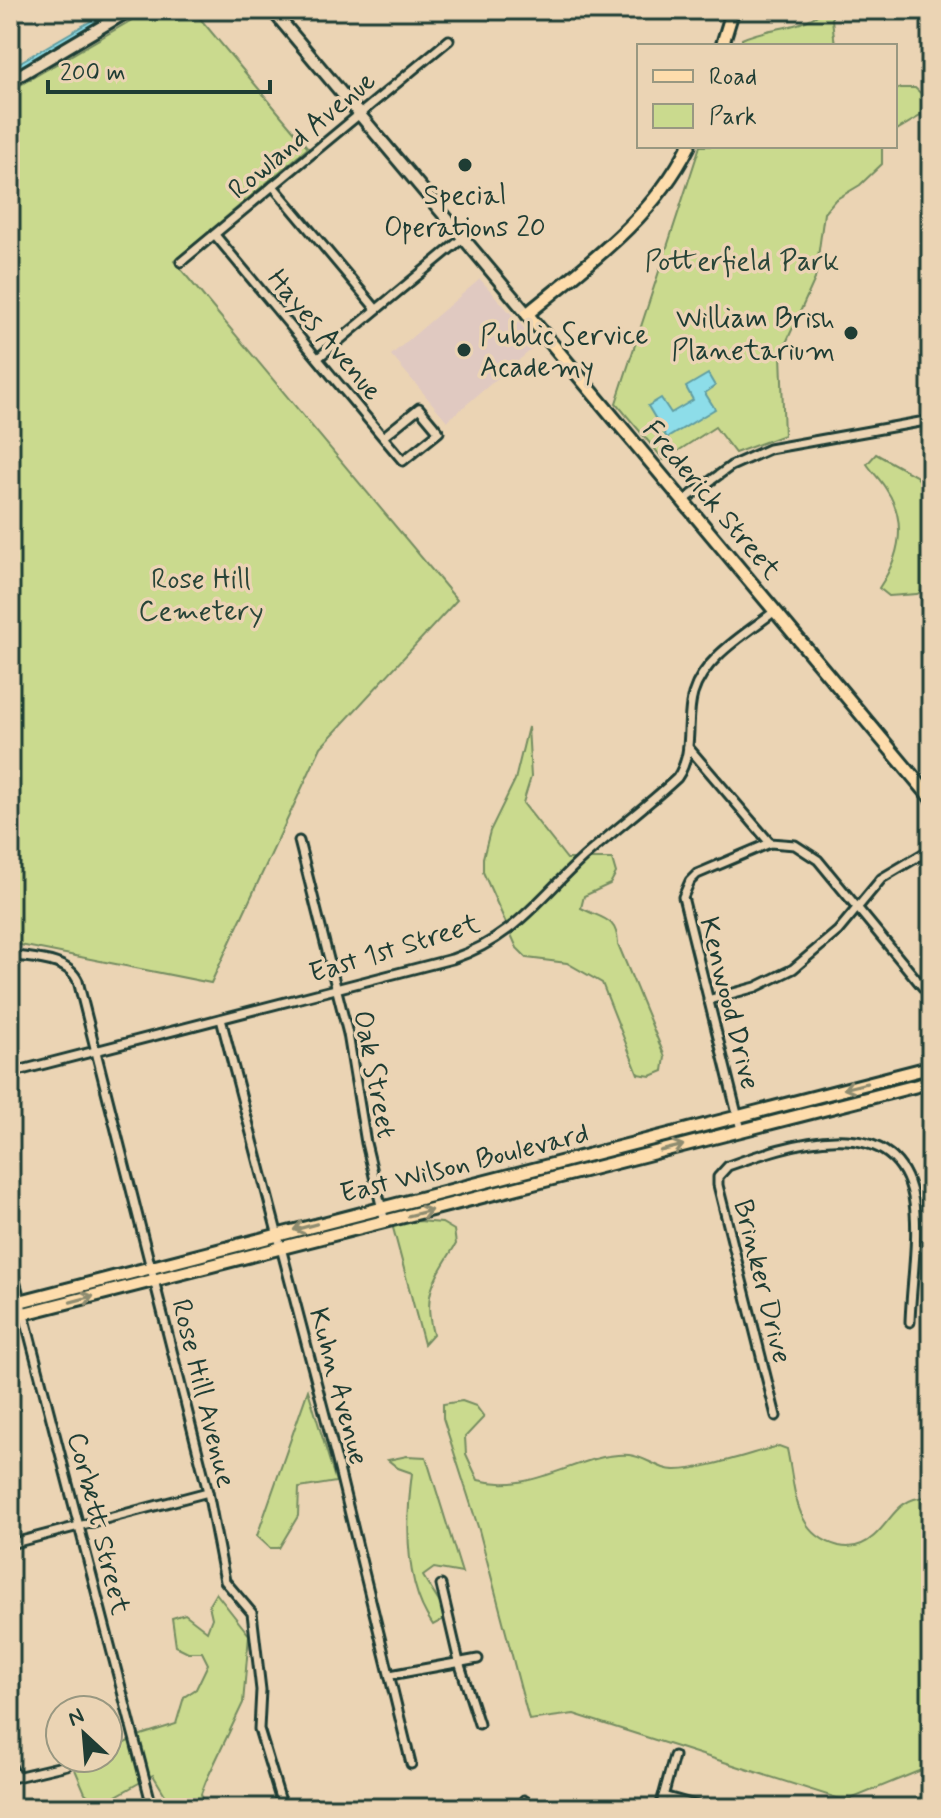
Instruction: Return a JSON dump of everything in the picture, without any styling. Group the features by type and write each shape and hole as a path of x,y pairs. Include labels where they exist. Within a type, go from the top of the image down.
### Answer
{"main road":[{"path":"10,81 130,10"},
{"name":"Frederick Street","path":"272,10 931,798"},
{"path":"723,44 733,10"},
{"path":"527,314 638,220 668,183 688,148"},
{"name":"East Wilson Boulevard","path":"15,1302 153,1273 279,1241 381,1208 931,1067"},
{"name":"East Wilson Boulevard","path":"279,1241 385,1222 931,1082"},
{"name":"East Wilson Boulevard","path":"10,1317 153,1273"}],"street":[{"name":"Rowland Avenue","path":"181,262 449,40"},
{"path":"273,186 376,309"},
{"name":"Hayes Avenue","path":"215,235 318,358 383,437 403,461 439,432 419,408 383,437"},
{"path":"318,358 463,238"},
{"path":"683,501 731,466 769,449 931,420"},
{"name":"East 1st Street","path":"10,1073 452,959 499,939 523,919 579,861 677,778 688,747 691,704 702,676 716,659 775,611"},
{"path":"688,747 770,843 806,850 857,906 931,997"},
{"name":"Oak Street","path":"299,841 336,989 385,1222"},
{"name":"Kenwood Drive","path":"741,1130 684,908 686,888 697,874 770,843"},
{"path":"708,1000 756,987 793,969 823,946 882,878 931,849"},
{"name":"Rose Hill Avenue","path":"10,955 64,966 72,971 78,981 208,1492 225,1581 252,1613 262,1700 259,1729 283,1808"},
{"name":"Kuhn Avenue","path":"221,1019 411,1764"},
{"name":"Brinker Drive","path":"776,1416 718,1185 718,1177 728,1166 839,1138 867,1143 894,1160 904,1173 913,1198 910,1322"},
{"name":"Corbett Street","path":"10,1261 15,1302 24,1314 149,1795"},
{"path":"10,1544 208,1492"},
{"path":"441,1585 459,1662 479,1724"},
{"path":"390,1675 478,1659"},
{"path":"660,1808 674,1756"},
{"path":"10,1764 16,1777 44,1770"},
{"path":"663,1796 705,1808"},
{"path":"524,1800 533,1808"}],"shaded area":[{"name":"Public Service Academy","path":"480,279 538,344 447,421 391,355"}],"green space":[{"name":"Rose Hill Cemetery","path":"149,10 193,10 308,148 174,261 457,600 321,747 211,983 10,943 10,91"},
{"path":"824,10 831,10 835,44 742,44 742,39 814,17"},
{"path":"915,88 925,97 920,116 897,130 897,89"},
{"name":"Potterfield Park","path":"699,148 882,148 882,164 860,185 835,200 824,213 815,279 781,354 784,435 735,453 715,427 664,460 616,403"},
{"path":"876,454 916,476 931,493 931,586 917,594 889,596 879,588 892,564 899,526 893,501 867,464"},
{"path":"528,727 531,777 523,803 567,859 612,859 616,873 610,884 584,896 581,908 607,920 615,929 618,944 665,1057 663,1071 651,1076 638,1074 602,983 567,963 527,958 517,948 483,872 490,831 515,780"},
{"path":"419,1221 442,1223 454,1230 456,1244 432,1286 429,1307 433,1334 424,1344 392,1224"},
{"path":"308,1390 336,1482 299,1488 298,1516 279,1548 270,1548 257,1536"},
{"path":"462,1401 476,1406 484,1417 465,1437 466,1454 478,1480 519,1482 592,1460 629,1455 664,1468 687,1469 779,1446 787,1449 795,1495 805,1521 824,1540 844,1547 866,1542 902,1505 927,1497 931,1528 931,1766 846,1801 574,1714 529,1720 479,1530 443,1418 443,1404"},
{"path":"407,1456 426,1457 462,1573 434,1568 423,1576 441,1605 444,1619 433,1625 417,1591 409,1552 412,1473 388,1460"},
{"path":"216,1593 249,1635 243,1703 201,1794 205,1808 163,1808 167,1798 153,1775 109,1800 95,1801 85,1793 77,1774 124,1774 124,1743 176,1724 184,1697 196,1689 208,1664 202,1652 188,1652 176,1646 172,1618 185,1614 207,1631 212,1618 209,1605"}],"water":[{"path":"110,10 119,10 10,74 10,68"},
{"path":"708,374 715,386 705,393 715,409 667,438 648,406 661,398 671,413 693,400 686,387"}],"place":[{"name":"Special Operations 20","path":"465,165"},
{"name":"William Brish Planetarium","path":"851,333"},
{"name":"Public Service Academy","path":"464,350"}]}
